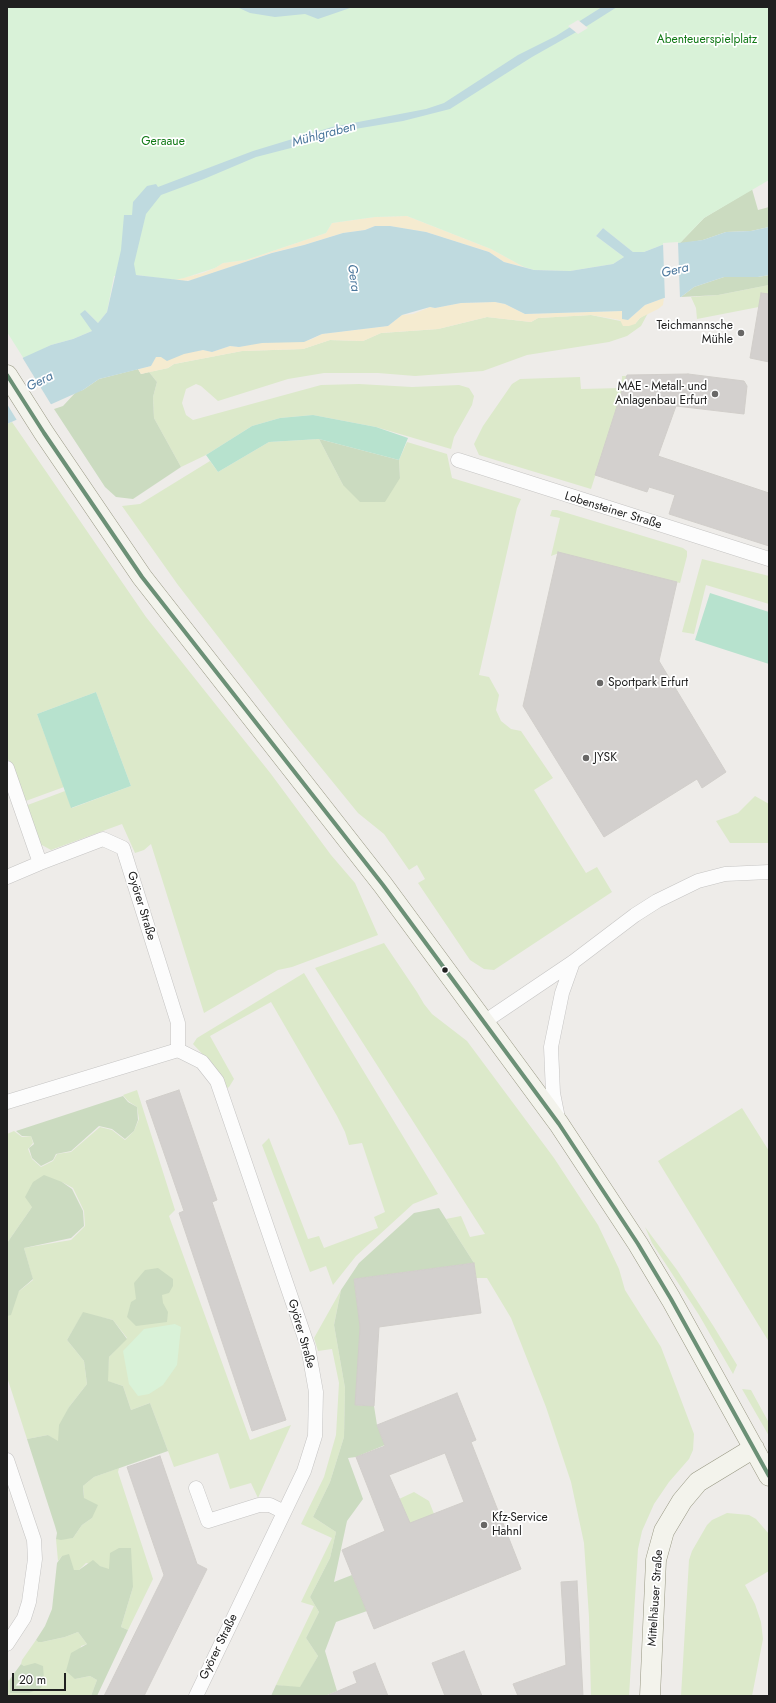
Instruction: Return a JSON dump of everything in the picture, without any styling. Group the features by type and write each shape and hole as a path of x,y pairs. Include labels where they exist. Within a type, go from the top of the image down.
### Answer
{"main road":[{"path":"7,375 44,433 142,577 384,885 559,1124 638,1244 671,1299 769,1476"},
{"name":"Mittelhäuser Straße","path":"650,1696 656,1560 664,1531 685,1497 698,1482 754,1448"}],"street":[{"name":"Lobensteiner Straße","path":"458,460 769,559"},
{"path":"7,768 40,863"},
{"name":"Györer Straße","path":"7,877 103,839 123,848 178,1023 178,1050 202,1062 217,1081 308,1347 316,1392 315,1436 304,1471 196,1696"},
{"path":"484,1022 573,962 635,914 657,901 698,881 725,874 769,872"},
{"path":"559,1124 553,1093 551,1047 562,993 573,962"},
{"path":"7,1102 178,1050"},
{"path":"7,1460 34,1540 35,1559 29,1602 24,1618 7,1644"},
{"path":"196,1488 208,1521 259,1505 270,1505 284,1512"}],"green space":[{"name":"Geraaue","path":"7,7 769,7 769,180 704,218 679,244 662,245 644,252 633,252 603,228 596,236 624,257 613,264 570,271 534,270 524,267 491,249 407,216 375,217 332,223 326,233 246,260 223,263 215,268 184,278 174,280 137,275 114,276 107,312 98,323 85,310 92,331 73,339 51,345 24,359 7,332"},
{"path":"752,189 758,210 769,207 769,227 751,231 726,232 703,240 679,244 704,218"},
{"path":"769,275 769,285 718,295 681,297 694,287 724,277 758,277"},
{"path":"769,285 769,305 697,319 696,308 691,297 718,295"},
{"path":"648,313 641,326 627,336 609,342 527,355 483,371 415,376 378,373 324,373 288,379 218,401 201,386 196,384 186,389 182,403 186,415 193,420 321,385 359,384 412,387 459,385 469,388 474,396 472,405 454,437 451,449 376,427 313,415 280,418 252,426 206,455 181,467 154,418 153,397 157,382 149,372 168,368 174,364 242,351 303,349 330,340 363,341 381,333 438,329 487,317 531,322 538,318 591,315 635,324 640,318"},
{"path":"138,369 141,374 149,372 157,382 153,397 154,418 181,467 133,499 116,497 105,487 54,409 63,406 76,392 83,390 99,379"},
{"path":"622,376 627,376 591,489 479,455 474,444 483,426 512,384 520,379 580,377 581,389 622,388"},
{"path":"313,415 376,427 408,438 399,460 319,439 269,442 218,472 206,455 252,426 280,418"},
{"path":"12,422 146,617 271,774 331,855 355,883 378,935 292,967 278,970 204,1013 151,844 144,850 135,853 122,824 51,850 40,844 25,806 65,791 72,808 131,786 96,692 37,714 64,787 23,802 7,756 7,424"},
{"path":"319,439 343,485 400,478 399,460 407,442 447,454 452,478 521,499 517,508 479,675 489,677 499,695 496,710 501,721 511,729 521,731 553,778 534,790 586,873 597,867 612,892 494,970 484,969 470,960 418,883 425,879 417,865 409,870 384,834 358,813 288,727 178,585 122,506 140,504 210,461 218,472 269,442"},
{"path":"319,439 399,460 400,478 385,502 360,502 343,485"},
{"path":"552,510 557,510 683,548 687,551 687,556 680,583 559,553 551,556 560,518 550,516"},
{"path":"702,559 769,576 769,604 706,585 694,634 682,632"},
{"path":"710,593 769,612 769,664 695,640"},
{"path":"96,692 131,786 71,808 37,714"},
{"path":"755,796 769,804 769,843 730,843 716,821 738,813"},
{"path":"384,943 432,1014 467,1041 554,1158 598,1225 619,1269 625,1290 661,1347 694,1434 693,1450 689,1459 669,1482 654,1504 642,1531 638,1549 629,1696 591,1696 589,1617 584,1543 571,1482 546,1407 511,1318 487,1278 476,1278 474,1263 446,1219 461,1216 470,1237 485,1234 315,968"},
{"path":"304,973 438,1194 413,1204 356,1256 333,1285 326,1266 310,1272 262,1145 269,1138 308,1239 319,1236 324,1248 378,1228 374,1217 385,1212 362,1143 349,1145 345,1132 337,1116 271,1002 210,1036 234,1079 229,1087 224,1090 209,1061 193,1044 197,1038"},
{"path":"137,1090 175,1210 169,1216 250,1440 291,1425 258,1498 251,1483 230,1489 218,1453 174,1467 150,1403 131,1410 123,1386 107,1381 109,1357 127,1338 113,1320 83,1313 67,1340 84,1361 87,1384 69,1407 58,1442 48,1435 27,1439 7,1377 7,1316 18,1292 33,1280 24,1248 71,1240 85,1226 84,1211 73,1188 62,1182 32,1207 7,1243 7,1134 14,1131 22,1137 31,1136 33,1143 28,1149 32,1159 41,1167 53,1161 57,1154 71,1152 100,1127 112,1130 125,1140 134,1131 139,1119 137,1107 128,1101 123,1095"},
{"path":"123,1096 128,1102 137,1107 138,1120 134,1131 125,1139 112,1129 99,1126 71,1151 56,1154 53,1160 41,1166 32,1158 29,1148 34,1144 31,1136 22,1136 16,1131"},
{"path":"742,1108 769,1151 769,1342 658,1161"},
{"path":"44,1175 62,1182 72,1189 83,1211 84,1226 71,1238 24,1248 33,1279 19,1291 11,1315 7,1316 7,1243 32,1207 25,1197 33,1182"},
{"path":"439,1208 474,1263 354,1279 361,1329 356,1405 374,1406 377,1425 385,1445 356,1457 348,1458 363,1499 347,1521 334,1582 352,1575 367,1611 336,1622 325,1651 337,1691 325,1696 271,1696 276,1685 300,1687 318,1656 306,1638 319,1612 310,1597 330,1558 336,1532 313,1517 330,1482 344,1437 345,1388 334,1325 341,1290 359,1263 414,1213"},
{"path":"645,1227 677,1270 737,1365 733,1374 699,1315 652,1243"},
{"path":"158,1268 173,1279 173,1286 169,1293 162,1295 163,1303 168,1312 167,1322 136,1326 127,1317 131,1302 136,1299 134,1283 145,1270"},
{"path":"341,1290 334,1325 345,1388 344,1437 330,1482 313,1517 336,1532 330,1558 310,1597 319,1612 306,1638 318,1656 300,1688 276,1685 314,1606 301,1602 332,1538 301,1524 324,1477 336,1435 339,1383 332,1349 318,1351 314,1338"},
{"path":"83,1312 113,1320 127,1339 109,1357 108,1381 123,1386 131,1410 150,1403 168,1451 94,1477 83,1486 84,1498 98,1505 92,1518 82,1525 73,1538 61,1540 56,1539 57,1533 55,1526 27,1439 48,1435 58,1441 59,1425 69,1407 87,1384 84,1361 67,1340"},
{"path":"175,1324 181,1327 177,1365 163,1385 149,1394 138,1396 129,1384 123,1351 144,1329"},
{"path":"742,1389 751,1390 769,1423 769,1436"},
{"path":"119,1468 118,1472 153,1579 128,1630 121,1627 133,1587 109,1570 100,1566 86,1563 79,1570 74,1570 62,1556 58,1561 56,1539 73,1538 82,1525 92,1518 84,1498 83,1486 94,1477"},
{"path":"414,1492 429,1501 434,1514 442,1601 399,1499"},
{"path":"727,1513 749,1515 756,1519 769,1534 769,1571 745,1585 755,1604 761,1622 763,1639 752,1696 681,1696 689,1560 692,1551 707,1525 712,1520"},
{"path":"119,1548 131,1548 133,1587 121,1627 128,1630 97,1696 91,1696 97,1680 90,1676 75,1679 66,1671 71,1653 87,1644 78,1632 65,1637 42,1642 38,1642 36,1640 45,1626 52,1609 57,1563 62,1556 69,1554 74,1570 79,1570 93,1560 100,1566 109,1569 110,1553"},
{"path":"78,1632 87,1644 81,1646 75,1679 90,1676 97,1680 91,1696 7,1696 7,1682 10,1679 10,1693 24,1666 21,1664 22,1660 36,1640 38,1642 42,1642 65,1637"},
{"path":"35,1663 43,1666 44,1679 41,1688 29,1693 10,1693 10,1679 21,1664 24,1666"}],"sand":[{"path":"407,216 491,249 524,267 504,262 489,252 426,232 389,226 375,226 365,230 343,233 271,253 192,280 174,280 203,273 223,263 246,260 326,233 332,223 375,217"},
{"path":"664,298 663,305 658,309 640,318 635,324 629,326 623,326 620,320 591,315 538,318 531,322 487,317 438,329 381,333 363,341 330,340 303,349 242,351 174,364 168,368 141,374 138,369 151,366 155,357 203,350 212,352 230,346 239,347 257,343 310,340 322,334 388,326 402,315 413,314 430,307 435,308 461,303 495,302 505,304 525,314 622,311 628,320 645,305"}],"water":[{"path":"237,7 353,7 318,19 305,14 275,17 250,13"},
{"path":"602,7 617,7 532,57 450,109 403,121 331,133 291,148 256,157 161,195 146,214 134,264 136,275 188,281 272,253 343,233 365,230 375,226 390,226 426,232 489,252 504,262 534,270 570,271 613,264 624,257 596,236 603,228 633,252 644,252 662,245 703,240 726,232 751,231 769,227 769,275 758,277 724,277 694,287 681,297 664,298 645,305 628,320 622,319 622,311 525,314 505,304 495,302 461,303 435,308 430,307 402,315 388,326 322,334 304,342 262,343 239,347 230,346 212,352 203,350 184,354 167,361 161,357 156,357 151,366 99,379 83,390 7,424 7,365 51,345 73,339 92,331 80,314 85,310 98,323 107,312 121,250 124,215 132,215 133,202 147,186 156,184 158,187 253,151 332,127 426,109 444,103 518,55 556,36"}],"pier":[{"path":"578,20 588,28 578,34 568,26"},
{"path":"678,242 680,299 665,300 663,243"},
{"path":"22,357 52,406 18,422 7,404 7,363"}],"building":[{"path":"761,293 769,294 769,362 750,358"},
{"path":"688,374 744,381 747,386 744,414 676,406 658,456 769,493 769,546 669,514 675,495 649,487 647,492 595,475 627,375"},
{"name":"Sportpark Erfurt","path":"558,552 677,582 659,661 726,772 702,788 697,779 604,837 523,706"},
{"path":"179,1090 217,1200 212,1202 286,1420 252,1431 179,1213 184,1211 146,1101"},
{"path":"474,1263 481,1313 379,1327 374,1406 355,1405 360,1327 354,1279"},
{"path":"457,1393 476,1440 471,1442 521,1569 374,1629 342,1550 385,1531 356,1457 385,1446 377,1425","holes":["445,1453 464,1502 410,1523 389,1475"]},
{"path":"160,1456 197,1564 207,1569 144,1696 104,1696 164,1575 127,1467"},
{"path":"577,1581 583,1696 518,1696 513,1684 566,1665 561,1582"},
{"path":"464,1651 482,1696 445,1696 432,1663"},
{"path":"375,1663 388,1696 326,1696 357,1683 353,1672"}],"transit line":[{"path":"7,375 44,433 142,577 383,885 559,1124 638,1244 671,1299 769,1476"}],"place":[{"name":"Teichmannsche Mühle","path":"741,333"},
{"name":"MAE - Metall- und Anlagenbau Erfurt","path":"715,394"},
{"name":"Sportpark Erfurt","path":"600,683"},
{"name":"JYSK","path":"586,758"},
{"name":"Kfz-Service Hahnl","path":"484,1525"}],"park label":[{"name":"Abenteuerspielplatz","path":"707,40"}],"water label":[{"name":"Mühlgraben","path":"324,135"},
{"name":"Gera","path":"675,271"},
{"name":"Gera","path":"353,278"},
{"name":"Gera","path":"40,382"}]}
